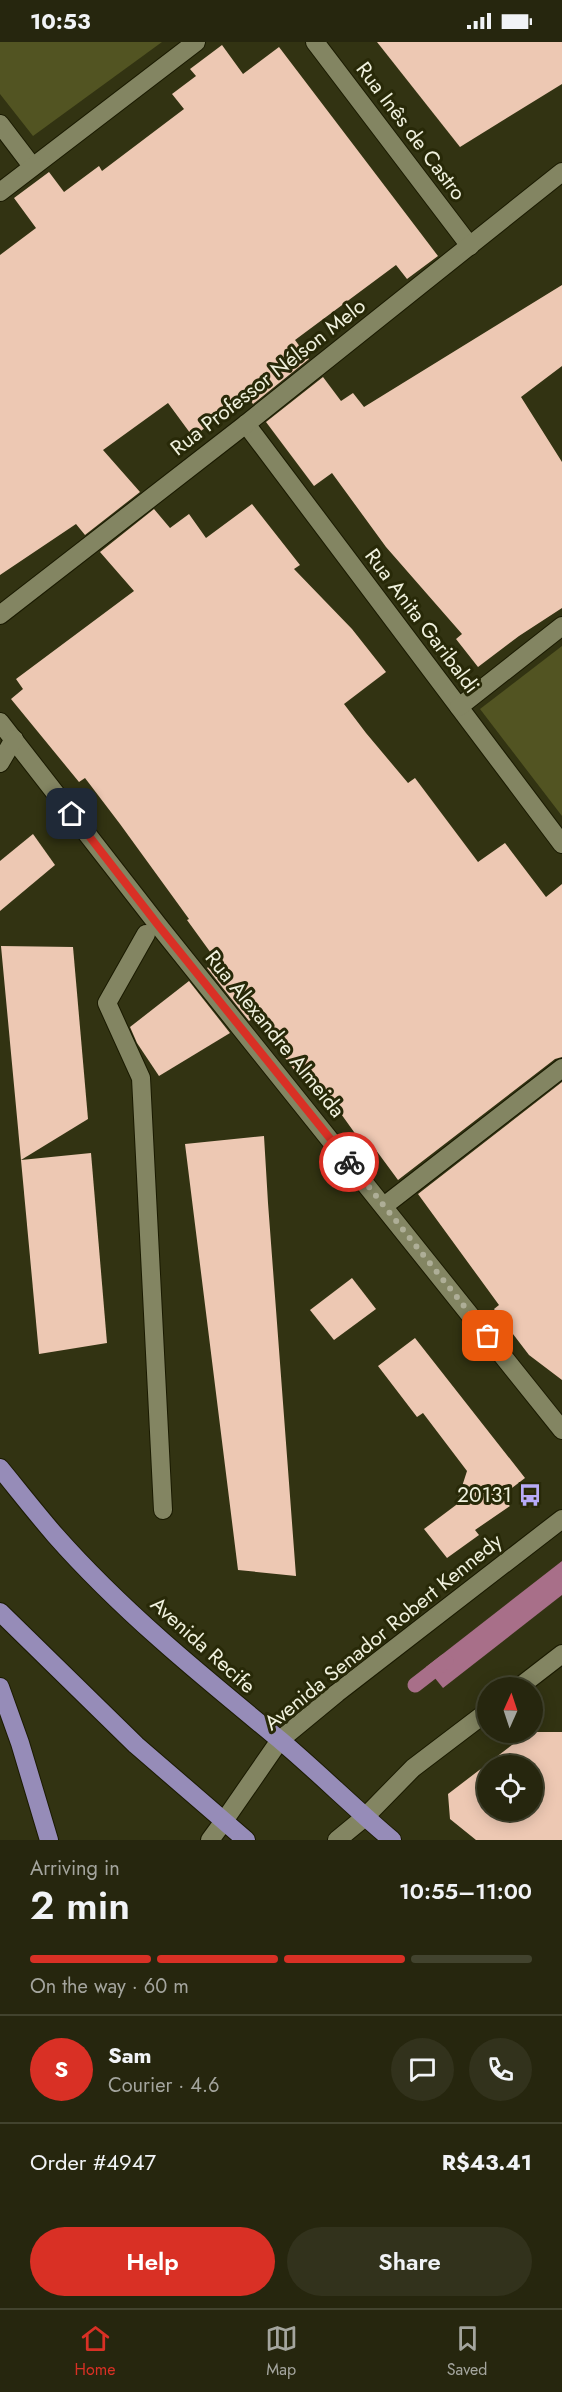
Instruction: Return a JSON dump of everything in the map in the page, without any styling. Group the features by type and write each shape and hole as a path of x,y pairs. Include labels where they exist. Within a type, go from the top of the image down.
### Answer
{"main road":[{"name":"Avenida Recife","path":"0,1468 56,1535 101,1583 160,1638 257,1723 280,1740 392,1840"},
{"path":"0,1612 136,1745 246,1840"},
{"path":"0,1687 20,1743 49,1840"}],"street":[{"path":"0,192 196,42"},
{"name":"Rua Inês de Castro","path":"315,42 470,246"},
{"path":"0,124 32,166"},
{"name":"Rua Professor Nélson Melo","path":"0,615 246,424 562,172"},
{"name":"Rua Anita Garibaldi","path":"246,424 562,844"},
{"path":"459,707 562,626"},
{"name":"Rua Alexandre Almeida","path":"0,722 152,930 384,1206 562,1430"},
{"path":"0,764 14,740"},
{"path":"152,930 107,1003 141,1078 163,1510"},
{"path":"384,1206 562,1068"},
{"name":"Avenida Senador Robert Kennedy","path":"210,1840 280,1740 337,1693 562,1519"},
{"path":"532,1677 562,1654"},
{"path":"337,1840 365,1817 413,1768 477,1719"}],"shaded area":[{"path":"0,42 162,42 33,136 0,94"},
{"path":"562,646 562,816 480,709"},
{"path":"562,1561 562,1595 443,1688 426,1667"}],"building":[{"path":"377,42 562,42 562,84 460,147"},
{"path":"222,45 243,74 279,47 438,256 407,279 396,265 295,340 309,359 253,404 247,396 193,437 168,403 103,450 140,492 85,535 76,524 0,575 0,255 36,228 14,198 49,172 64,192 99,166 102,171 184,109 172,94 196,76 190,69"},
{"path":"562,285 562,366 521,397 562,462 562,608 519,636 478,667 456,639 462,634 386,547 332,473 314,486 266,422 323,377 341,401 353,393 364,407"},
{"path":"252,504 300,565 294,569 352,629 386,672 344,704 366,733 408,783 415,778 478,862 505,843 546,897 562,884 562,1057 555,1059 398,1180 370,1142 364,1146 319,1083 309,1090 255,1017 249,1021 207,968 216,960 120,824 85,778 79,782 11,699 23,689 16,679 134,591 100,552 154,509 170,528 189,514 206,538"},
{"path":"33,834 55,865 0,911 0,861"},
{"path":"1,946 73,947 88,1119 21,1160"},
{"path":"189,981 230,1033 159,1076 137,1043 130,1027"},
{"path":"562,1082 562,1380 529,1355 494,1309 499,1305 418,1194"},
{"path":"264,1136 296,1576 238,1570 185,1144"},
{"path":"91,1153 107,1343 39,1354 21,1160"},
{"path":"352,1278 376,1309 334,1340 310,1310"},
{"path":"415,1338 525,1478 500,1497 510,1506 475,1530 479,1535 447,1558 424,1529 456,1505 467,1471 423,1413 417,1417 378,1366"},
{"path":"543,1732 562,1732 562,1840 476,1840 450,1819 448,1794 477,1772 477,1821 543,1821 543,1755 499,1755 515,1743 543,1743"}],"waterway":[{"path":"415,1685 446,1661"}],"way so far":[{"path":"349,1162 488,1336"}],"place":[{"name":"20131","path":"530,1495"}],"route":[{"path":"72,814 158,925 349,1162"}]}
